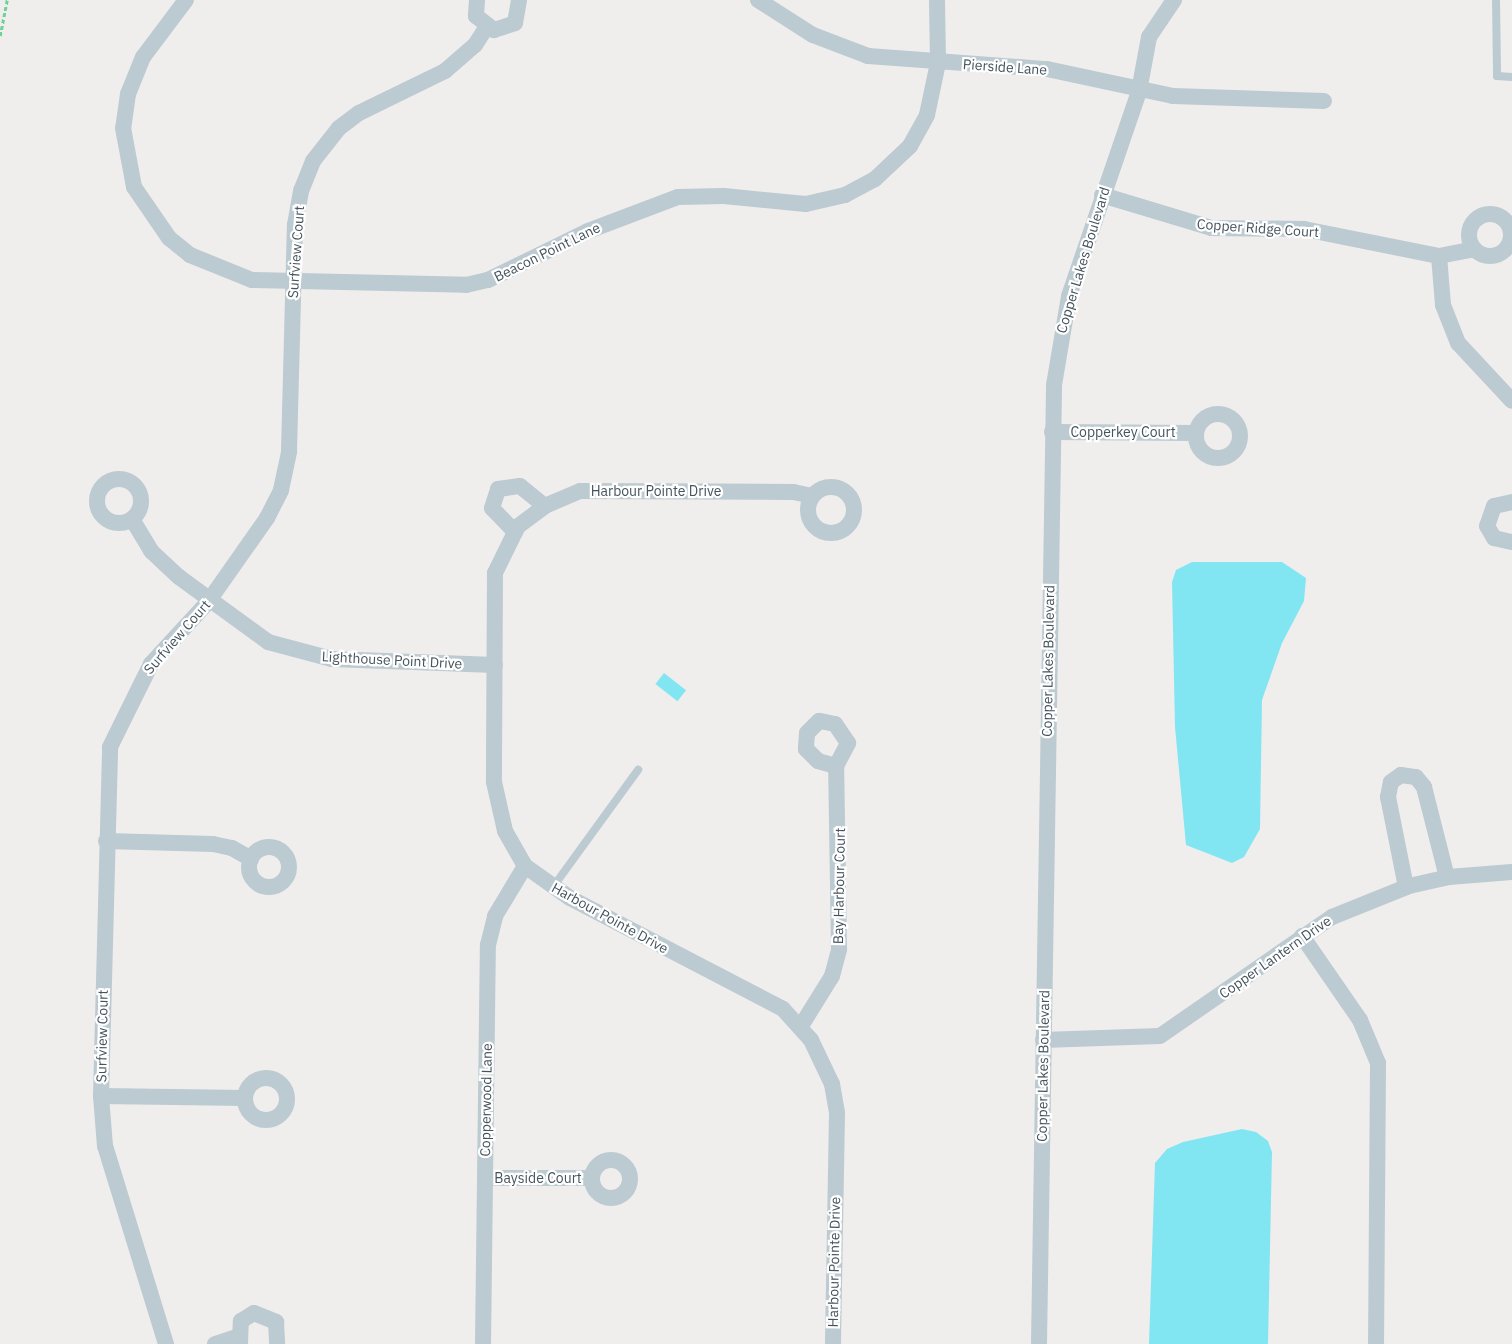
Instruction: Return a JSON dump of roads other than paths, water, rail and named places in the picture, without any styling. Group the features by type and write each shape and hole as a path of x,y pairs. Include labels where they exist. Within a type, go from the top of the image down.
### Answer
{"street":[{"name":"Beacon Point Lane","path":"186,0 148,49 128,94 123,128 134,187 154,220 190,255 252,280 293,283 466,284 488,280 588,231 678,197 724,196 806,204 845,195 875,179 910,146 927,115 938,62 937,0"},
{"path":"477,0 476,16 486,28 502,30 515,23 519,0"},
{"name":"Pierside Lane","path":"758,0 834,45 868,56 1047,69 1140,91 1324,101"},
{"name":"Copper Lakes Boulevard","path":"1039,1344 1052,432 1059,339 1102,195 1140,91 1149,37 1174,0"},
{"name":"Surfview Court","path":"166,1344 105,1146 101,1096 106,841 110,747 120,722 151,664 208,602 268,518 281,490 289,451 293,283 301,191 325,144 375,102 445,71 475,46 486,28"},
{"name":"Copper Ridge Court","path":"1102,195 1211,228 1304,229 1439,256 1474,249"},
{"path":"1439,256 1443,305 1458,343 1512,401"},
{"name":"Copperkey Court","path":"1052,432 1194,433"},
{"path":"515,532 492,508 498,489 520,486 545,506"},
{"name":"Harbour Pointe Drive","path":"812,496 793,492 594,491 562,497 545,506 515,532 495,573 494,782 505,831 525,866 552,887 784,1009 800,1026 826,1068 837,1113 833,1344"},
{"path":"1512,502 1494,506 1487,526 1494,538 1512,542"},
{"name":"Lighthouse Point Drive","path":"132,519 151,551 208,602 268,642 312,655 495,665"},
{"name":"Bay Harbour Court","path":"800,1026 832,976 838,949 836,766"},
{"path":"1406,887 1388,797 1391,782 1402,775 1416,777 1424,787 1446,877"},
{"path":"106,841 213,844 232,848 251,859"},
{"name":"Copperwood Lane","path":"482,1344 486,1178 488,945 495,916 525,866"},
{"name":"Copper Lantern Drive","path":"1043,1040 1160,1036 1332,916 1406,887 1446,877 1512,872"},
{"path":"1302,936 1360,1020 1378,1063 1376,1344"},
{"path":"101,1096 245,1098"},
{"name":"Bayside Court","path":"486,1178 591,1178"},
{"path":"215,1344 238,1341 241,1321 263,1313 276,1322 277,1344"}],"lane":[{"path":"1496,0 1497,76 1512,77"},
{"path":"552,887 638,770"}],"water":[{"path":"1192,562 1282,562 1306,578 1304,601 1282,643 1262,700 1260,829 1244,857 1232,863 1186,845 1175,727 1172,582 1176,570"},
{"path":"664,673 686,690 677,701 655,684"},
{"path":"1242,1129 1256,1132 1268,1141 1272,1152 1268,1344 1149,1344 1155,1163 1167,1149 1183,1142"}]}
